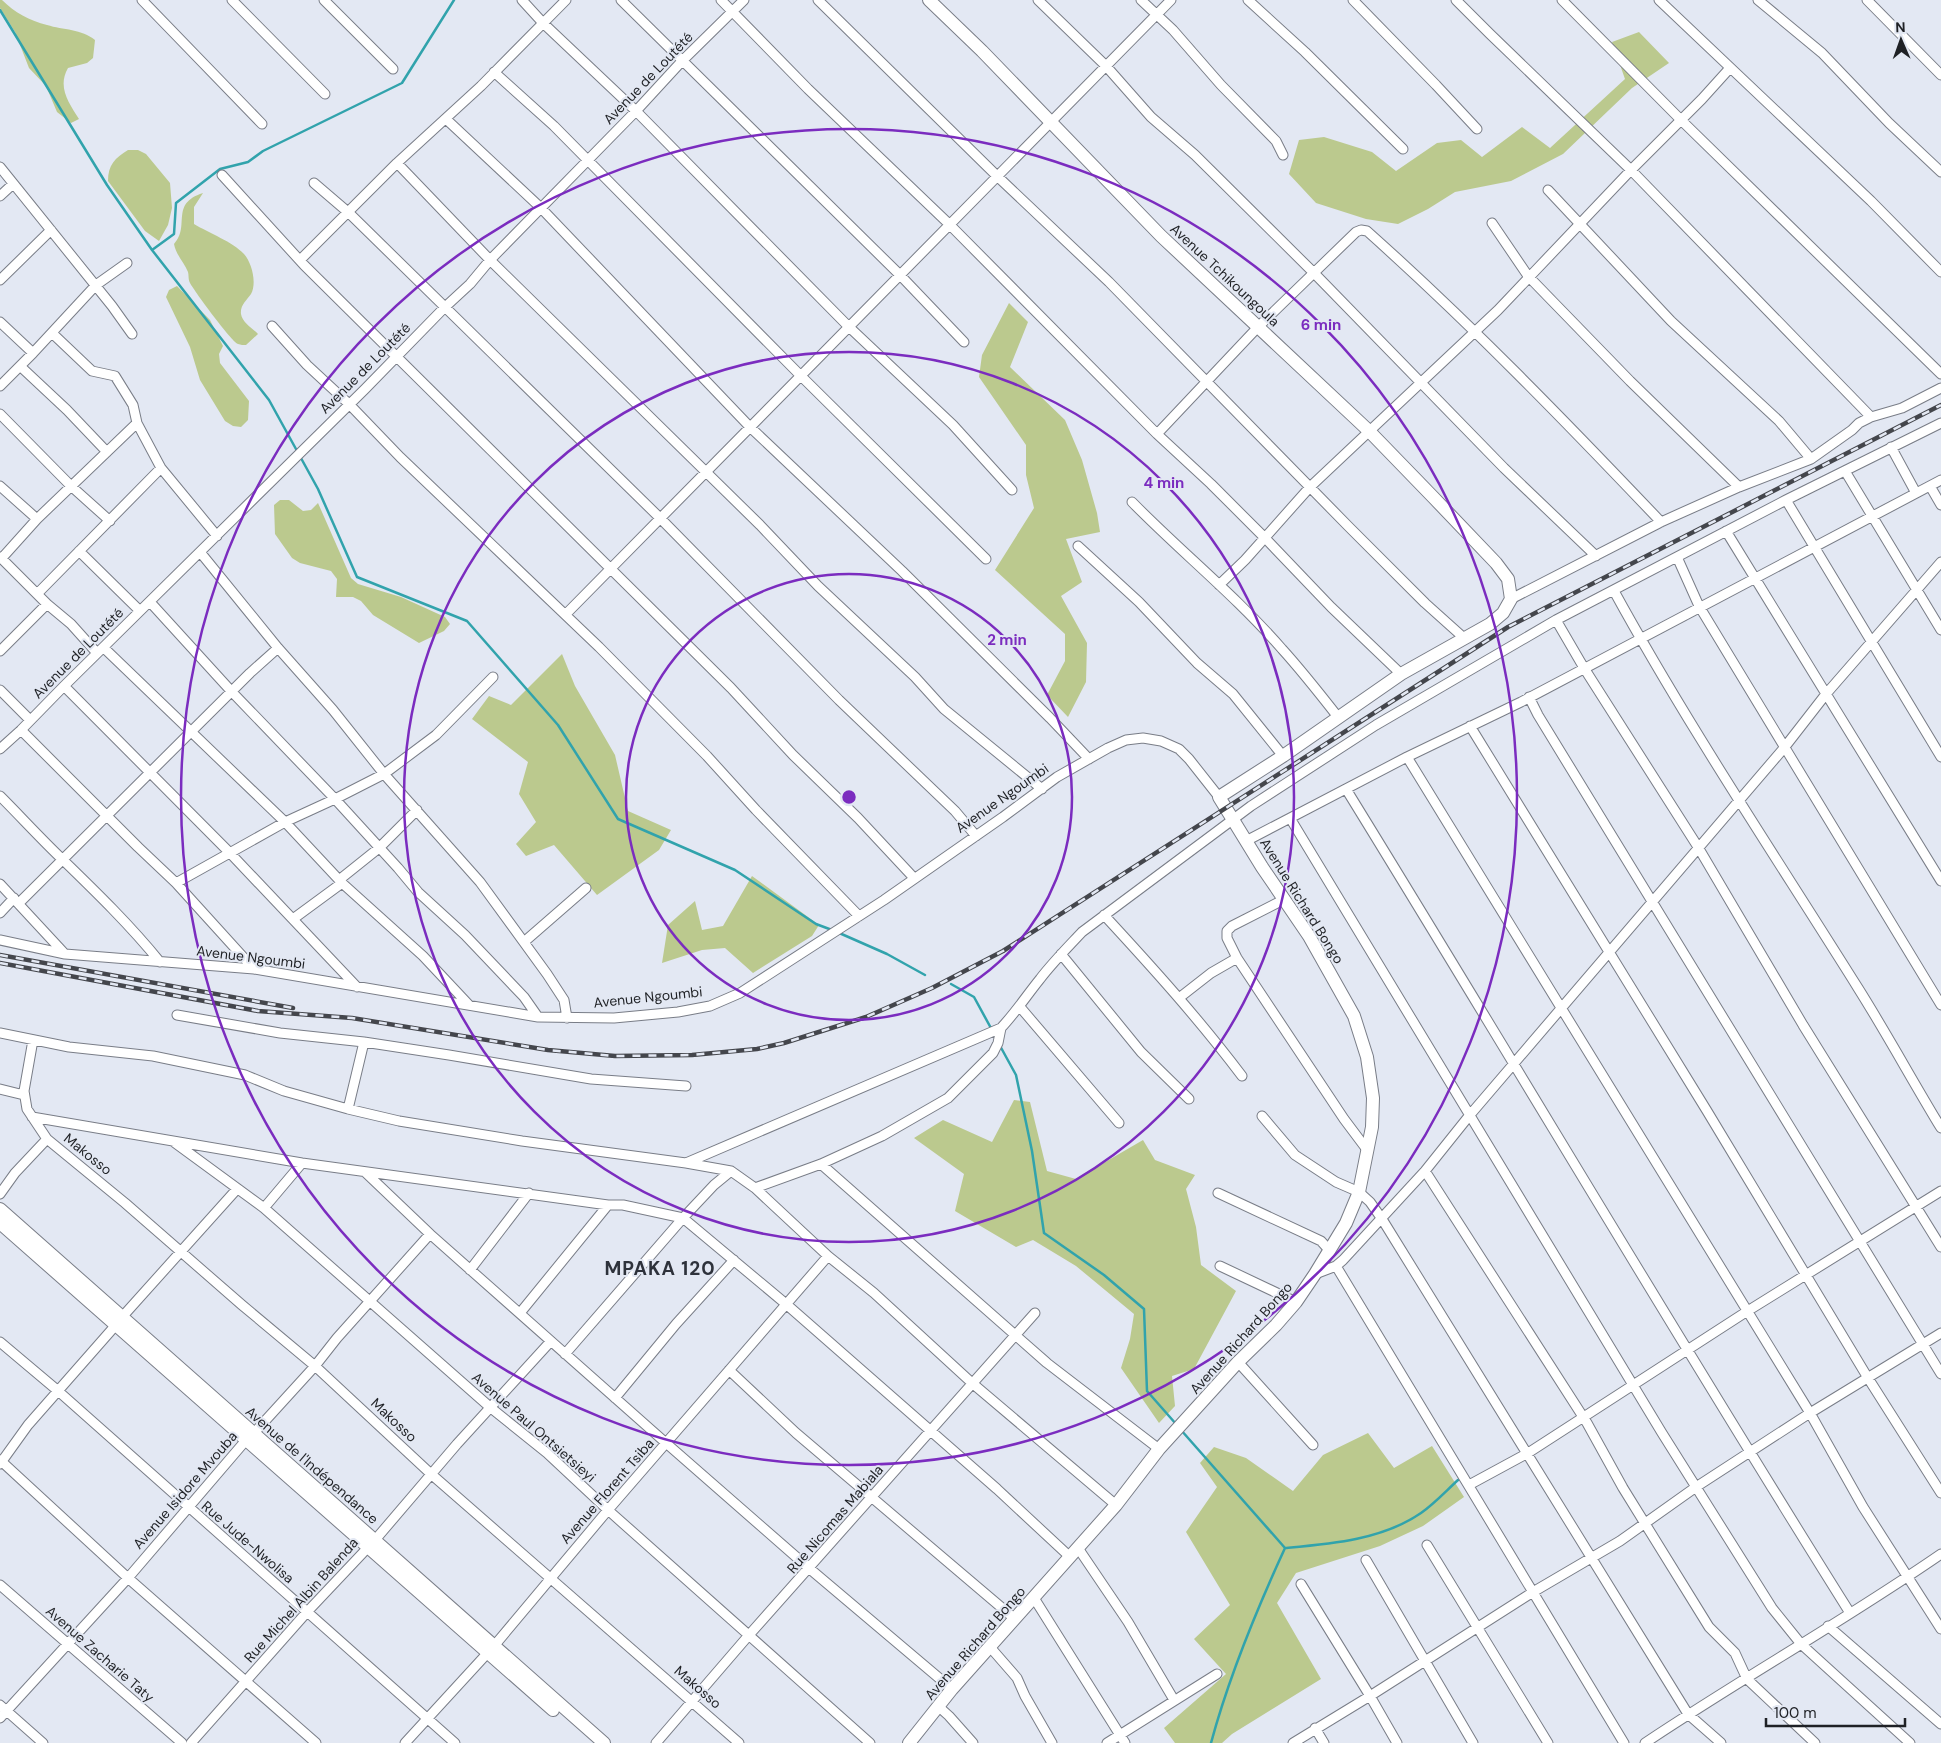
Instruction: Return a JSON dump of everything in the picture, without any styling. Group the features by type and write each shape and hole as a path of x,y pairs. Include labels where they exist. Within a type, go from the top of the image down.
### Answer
{"street":[{"path":"142,0 262,124"},
{"path":"232,0 325,94"},
{"path":"324,0 393,68"},
{"path":"522,0 848,326 953,425 1012,490"},
{"path":"300,260 397,163 494,72 566,0"},
{"path":"621,0 900,274 964,342"},
{"path":"721,0 808,89 949,224 1157,434 1266,538 1330,606 1401,674"},
{"name":"Avenue de Loutété","path":"0,749 470,284 490,260 636,112 682,61 744,0"},
{"path":"818,0 997,176 1109,282 1206,383 1425,603 1464,638"},
{"name":"Avenue Tchikoungoula","path":"929,0 1161,236 1369,431 1496,563 1508,579 1511,599"},
{"path":"1038,0 1106,66 1151,117 1195,155 1314,273 1504,468 1596,556"},
{"path":"1141,0 1173,30 1221,85 1276,141 1283,155"},
{"path":"566,614 1171,0"},
{"path":"1248,0 1305,52 1403,149"},
{"path":"1353,0 1477,129"},
{"path":"1456,0 1632,170 1871,417"},
{"path":"1562,0 1681,120 1941,374"},
{"path":"1659,0 1871,201 1941,272"},
{"path":"1867,0 1941,75"},
{"path":"1760,1 1822,53 1941,172"},
{"path":"1219,585 1266,538 1310,487 1419,382 1474,333 1730,68"},
{"path":"494,72 554,126 800,375 986,559"},
{"path":"446,118 541,208 750,427 902,571 1089,758"},
{"path":"397,163 490,260 706,472 818,586 915,677 944,709 1042,789"},
{"path":"0,167 96,285 132,334"},
{"path":"222,175 300,260 732,688 793,756 858,818 914,878"},
{"path":"314,183 349,213 660,518 839,700 954,811 976,836"},
{"path":"0,196 13,184"},
{"path":"1548,190 1671,321 1779,421 1811,459"},
{"path":"1492,223 1528,276 1630,380 1739,486"},
{"path":"0,280 51,230"},
{"path":"1157,434 1258,328 1356,232 1361,230 1367,231 1424,282 1565,422 1661,522"},
{"path":"0,386 33,354 96,285 127,263"},
{"path":"0,322 33,354"},
{"path":"272,326 307,365 349,404 400,457 566,614 707,756 756,810 859,916"},
{"path":"52,333 92,371 116,376 132,405 137,423 161,468 217,536"},
{"path":"20,366 67,410 107,452"},
{"path":"1222,803 1338,716 1401,674 1490,624 1511,599 1661,522 1739,486 1811,459 1859,423 1871,417 1902,408 1941,388"},
{"path":"0,414 71,486 110,521"},
{"path":"137,423 37,519 2,562 192,732 285,822 340,882 423,956 469,1005"},
{"path":"686,1163 1001,1028 1020,1007 1061,954 1082,932 1251,806 1376,725 1556,620 1786,500 1941,423"},
{"path":"1891,447 1916,493"},
{"path":"37,594 161,468"},
{"path":"1845,470 1941,630"},
{"path":"1246,841 1641,639 1699,606 1941,480"},
{"path":"0,486 37,519"},
{"path":"1930,486 1941,505"},
{"path":"1786,500 1941,757"},
{"path":"1132,502 1282,648 1338,716"},
{"path":"1726,531 1941,881"},
{"path":"1078,546 1139,602 1197,663 1233,694 1283,756"},
{"path":"79,551 140,611"},
{"path":"200,552 278,648 333,710 384,774 480,882 548,974 564,1000 567,1018"},
{"path":"1676,557 1699,606 1941,1005"},
{"path":"1315,1274 1336,1266 1425,1171 1469,1116 1784,748 1826,694 1941,562"},
{"path":"1614,591 1739,800 1860,990 1941,1128"},
{"path":"150,602 232,692 335,799 418,892 465,935 524,998 538,1018"},
{"path":"0,651 47,604"},
{"path":"1556,620 1584,668 1698,847 1803,1025 1941,1247"},
{"path":"0,913 63,860 250,673 278,648"},
{"path":"176,883 285,822 384,774 436,735 493,677"},
{"path":"64,686 230,853 357,988"},
{"path":"0,690 30,720"},
{"path":"1529,697 1538,715 1941,1374"},
{"path":"1470,726 1868,1378 1941,1493"},
{"path":"21,730 176,883 254,970"},
{"name":"Avenue Ngoumbi","path":"0,940 65,954 254,970 538,1018 614,1018 678,1012 710,1006 740,993 859,916 976,836 1057,777 1089,758 1126,740 1144,738 1162,741 1179,750 1189,759 1222,803"},
{"path":"1407,757 1746,1312 1810,1413 1863,1508 1909,1576 1941,1629"},
{"path":"1346,789 1515,1064 1577,1170 1850,1613"},
{"path":"0,796 63,860 94,888 139,935 160,962"},
{"name":"Avenue Richard Bongo","path":"908,1743 952,1689 1116,1505 1159,1449 1238,1362 1276,1325 1296,1302 1330,1251 1346,1222 1358,1192 1372,1127 1373,1098 1367,1057 1354,1016 1309,936 1222,803"},
{"path":"293,919 379,848 416,810"},
{"path":"1290,818 1633,1385 1772,1608 1801,1644 1910,1743"},
{"path":"0,884 65,954"},
{"path":"524,942 586,888"},
{"path":"1285,899 1232,926 1227,931 1227,938 1238,958 1344,1119 1368,1151"},
{"path":"1104,915 1210,1034 1242,1076"},
{"path":"1061,954 1140,1052 1189,1099"},
{"path":"1179,998 1211,973 1238,958"},
{"path":"1020,1007 1119,1123"},
{"path":"177,1016 280,1033 364,1042 591,1079 686,1086"},
{"path":"755,1188 821,1164 882,1136 948,1098 993,1052 998,1043 1001,1028"},
{"path":"0,1033 69,1047 153,1056 245,1074 284,1091 348,1109 399,1120 522,1141 731,1170 755,1188 828,1256 874,1293 972,1383 1116,1505"},
{"path":"0,1090 24,1095 33,1040"},
{"path":"348,1109 364,1042"},
{"name":"Makosso","path":"24,1095 27,1109 47,1139 125,1203 315,1366 431,1474 739,1743"},
{"path":"1262,1116 1294,1154 1336,1182 1358,1192 1370,1202 1528,1453 1688,1714 1721,1743"},
{"path":"32,1117 302,1163 608,1205 623,1205 683,1218 786,1304 930,1431 1074,1552 1128,1622 1174,1700"},
{"path":"0,1194 15,1173 47,1139"},
{"name":"Avenue Paul Ontsietsieyi","path":"172,1141 264,1208 491,1408 547,1453 608,1510 870,1743"},
{"path":"264,1208 302,1163"},
{"path":"821,1164 1047,1363 1159,1449"},
{"path":"565,1354 683,1218 731,1170"},
{"path":"1425,1171 1583,1416 1623,1488 1709,1627 1735,1653 1747,1679 1815,1743"},
{"path":"365,1172 430,1234 666,1443 810,1569 952,1689"},
{"path":"237,1189 57,1390 28,1424 1,1462 128,1578 316,1743"},
{"path":"1469,1486 1528,1453 1746,1312 1941,1191"},
{"path":"1218,1193 1321,1241 1330,1251"},
{"path":"470,1270 529,1194"},
{"path":"520,1313 608,1205"},
{"name":"Avenue de l'Indépendance","path":"0,1209 119,1321"},
{"name":"Avenue de l'Indépendance","path":"0,1223 119,1321 250,1436 490,1650 591,1743"},
{"name":"Avenue Isidore Mvouba","path":"0,1718 3,1708 67,1644 128,1578 250,1436 315,1366 336,1338 430,1234"},
{"name":"Avenue Florent Tsiba","path":"405,1743 490,1650 608,1510 828,1256"},
{"path":"615,1398 676,1324 734,1260"},
{"path":"1220,1266 1296,1302"},
{"path":"1336,1266 1624,1743"},
{"name":"Rue Nicomas Mabiala","path":"656,1743 749,1635 810,1569 1035,1313"},
{"path":"1292,1743 1370,1696 1532,1592 1620,1541 1696,1487 1810,1413 1941,1333"},
{"name":"Rue Michel Albin Balenda","path":"191,1743 551,1341"},
{"name":"Rue Jude-Nwolisa","path":"0,1342 57,1390 455,1743"},
{"path":"1238,1362 1313,1445"},
{"path":"729,1370 796,1433 1014,1619"},
{"path":"1427,1545 1548,1743"},
{"path":"1645,1743 1941,1554"},
{"path":"1366,1560 1473,1743"},
{"path":"1301,1584 1397,1743"},
{"name":"Avenue Zacharie Taty","path":"0,1585 182,1743"},
{"path":"1034,1598 1126,1743"},
{"path":"1828,1626 1941,1724"},
{"path":"990,1647 1017,1678 1052,1743"},
{"name":"Avenue de l'Indépendance","path":"490,1650 604,1743"},
{"path":"1107,1743 1217,1674"},
{"path":"938,1706 950,1716 972,1743"},
{"path":"3,1708 43,1743"},
{"path":"1315,1728 1324,1743"}],"green space":[{"path":"0,0 34,21 78,32 95,40 93,58 87,63 68,68 65,75 64,88 66,95 79,119 71,123 57,112 46,86 29,68 15,32 0,8"},
{"path":"1639,32 1669,63 1632,88 1563,154 1511,181 1455,192 1428,209 1398,224 1366,219 1316,203 1289,174 1299,140 1324,137 1372,152 1396,171 1437,143 1461,140 1482,157 1522,127 1550,148 1625,79 1612,42"},
{"path":"128,150 138,150 146,154 170,183 172,208 168,225 159,241 145,231 108,181 109,171 113,162"},
{"path":"203,193 194,207 194,224 239,250 247,258 251,268 254,279 253,289 243,305 241,314 245,322 258,334 246,345 238,344 234,341 221,326 190,283 188,272 175,248 174,244 181,230 183,209 193,198"},
{"path":"177,286 210,320 223,346 219,354 220,363 249,401 248,420 241,427 233,426 225,421 200,380 190,347 166,297 169,290"},
{"path":"1009,303 1028,322 1010,367 1065,420 1082,460 1097,513 1100,532 1066,539 1082,582 1061,596 1087,643 1086,682 1068,717 1047,695 1065,661 1065,634 995,570 1034,508 1026,475 1026,445 979,377 982,355"},
{"path":"280,500 289,500 303,511 311,510 318,503 351,578 358,584 401,597 445,617 450,624 444,631 419,643 373,615 361,601 353,597 336,597 337,579 331,571 300,563 292,558 275,534 274,505"},
{"path":"562,654 575,686 615,755 628,811 671,830 659,850 597,895 554,845 526,856 516,844 536,822 519,794 528,762 472,719 489,696 511,705"},
{"path":"752,876 819,925 812,936 753,973 725,948 702,950 662,963 668,925 695,901 702,930 723,926"},
{"path":"1014,1100 1030,1102 1047,1171 1076,1179 1143,1140 1155,1160 1195,1175 1186,1189 1196,1227 1201,1265 1236,1291 1194,1369 1172,1376 1175,1406 1159,1423 1121,1368 1130,1339 1134,1314 1076,1266 1033,1240 1016,1247 955,1211 964,1174 914,1138 943,1120 992,1142"},
{"path":"1368,1433 1394,1468 1432,1446 1464,1497 1423,1526 1380,1546 1296,1573 1277,1603 1321,1679 1232,1734 1222,1743 1175,1743 1164,1728 1226,1674 1194,1639 1230,1605 1186,1532 1217,1487 1200,1463 1214,1447 1246,1458 1293,1491 1323,1455"}],"waterway":[{"path":"152,250 174,234 176,203 220,169 248,162 263,151 402,83 454,0"},
{"path":"0,10 107,185 152,250 269,400 318,489 357,577 467,621 558,725 618,819 735,870 816,924 832,930"},
{"path":"837,932 887,954 925,975"},
{"path":"951,984 974,997 992,1030"},
{"path":"999,1044 1016,1075 1032,1151 1044,1233 1104,1275 1144,1309 1147,1391 1176,1424"},
{"path":"1181,1430 1285,1548 1244,1644 1226,1693 1211,1743"},
{"path":"1285,1548 1355,1539 1390,1529 1421,1513 1458,1480"}],"railway":[{"path":"0,963 258,1011 352,1018 548,1050 615,1056 692,1055 757,1049 784,1043 866,1017 932,988 1003,951 1508,627 1941,405"},
{"path":"0,955 293,1008"}],"district":[{"name":"MPAKA 120","path":"660,1268"}]}
